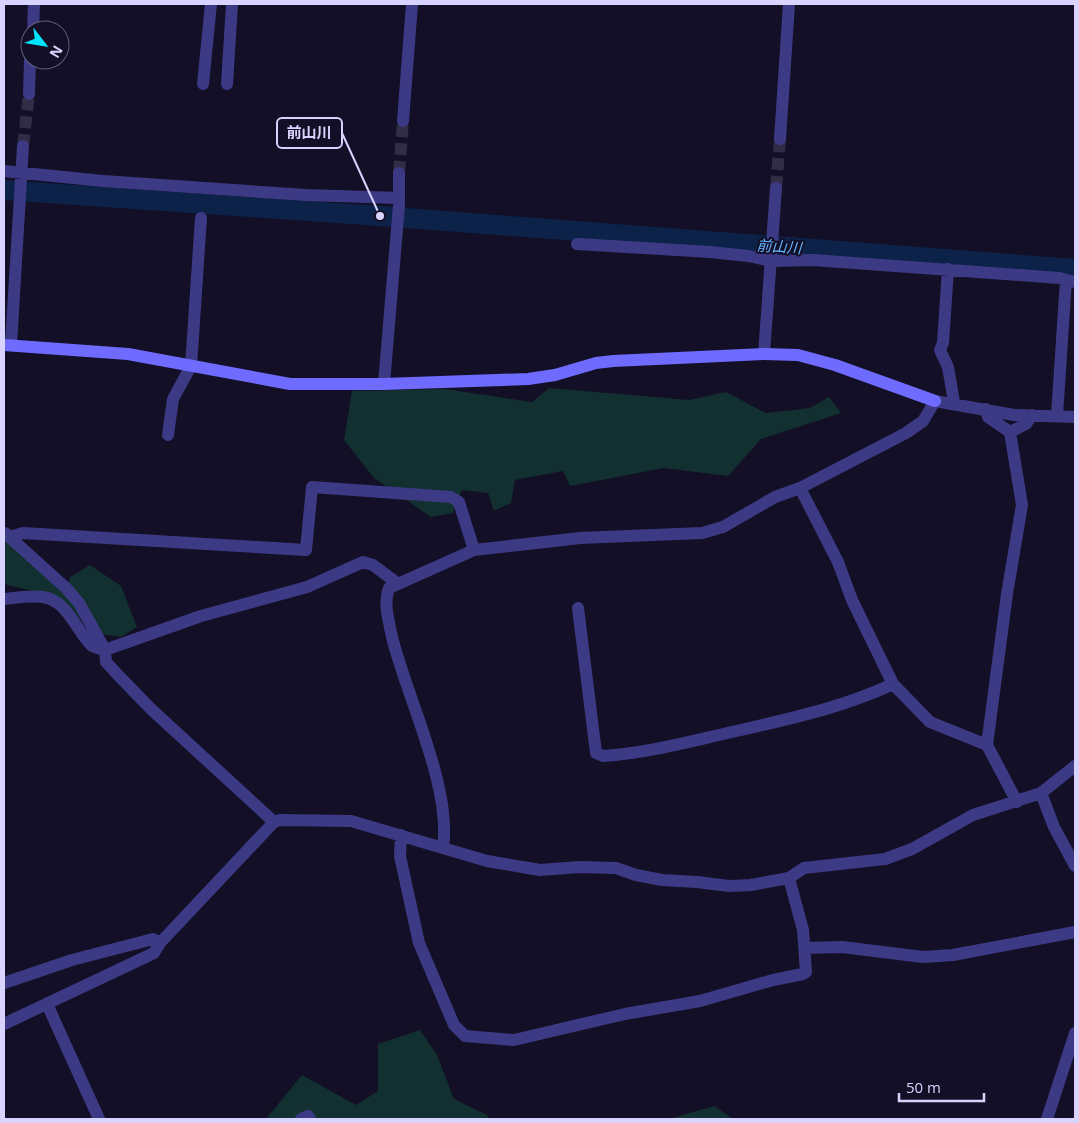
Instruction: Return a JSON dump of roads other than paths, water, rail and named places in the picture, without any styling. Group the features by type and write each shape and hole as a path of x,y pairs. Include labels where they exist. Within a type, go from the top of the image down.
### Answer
{"street":[{"path":"33,20 34,4"},
{"path":"203,84 211,4"},
{"path":"227,84 232,4"},
{"path":"403,121 412,4"},
{"path":"780,138 789,4"},
{"path":"29,94 30,70"},
{"path":"24,146 7,345 128,354 290,384 384,384 528,379 555,375 596,363 613,361 764,354 798,355 818,360 935,401 954,402 1014,415 1075,417"},
{"path":"4,171 22,176 399,201"},
{"path":"384,384 399,201 399,173"},
{"path":"764,354 776,188"},
{"path":"168,435 173,399 191,366 201,218"},
{"path":"577,244 1059,278 1070,281 1057,415"},
{"path":"948,270 943,343 940,350 948,367 954,402"},
{"path":"443,848 443,815 437,784 397,659 388,619 387,594 389,588 474,550 580,538 702,533 723,527 775,498 800,488 906,433 923,420 935,401"},
{"path":"986,409 988,417 1010,432 1022,505 1007,594 987,745 1017,802"},
{"path":"1010,432 1026,424 1032,415"},
{"path":"7,535 23,533 306,550 312,487 451,497 459,502 474,550"},
{"path":"800,488 838,562 852,600 893,684 930,722 987,745"},
{"path":"7,535 66,588 86,615 105,650 106,662 138,695 274,822"},
{"path":"4,599 36,596 54,601 64,607 92,646 105,650 201,616 308,587 363,562 373,565 397,583"},
{"path":"578,608 596,753 603,756 678,745 784,721 863,699 893,684"},
{"path":"4,1024 151,955 160,943 274,822 351,821 488,861 540,870 580,867 616,868 636,875 662,880 728,886 750,885 789,878 804,868 885,859 912,849 973,815 998,805 1017,802 1041,793 1075,766"},
{"path":"1041,793 1054,827 1075,866"},
{"path":"401,835 400,856 419,943 454,1024 465,1036 514,1040 624,1014 729,994 773,980 803,974 806,972 803,930 789,878"},
{"path":"805,948 842,947 923,958 953,955 1022,940 1075,932"},
{"path":"4,983 72,960 153,939 160,943"},
{"path":"48,1004 99,1119"},
{"path":"1047,1119 1075,1033"},
{"path":"301,1119 308,1116 310,1119"}],"waterway":[{"name":"前山川","path":"4,190 380,216 1075,269"}],"tunnel":[{"path":"23,146 29,94"},
{"path":"399,173 403,121"},
{"path":"776,188 780,139"}],"place":[{"name":"前山川","path":"380,216"}]}
